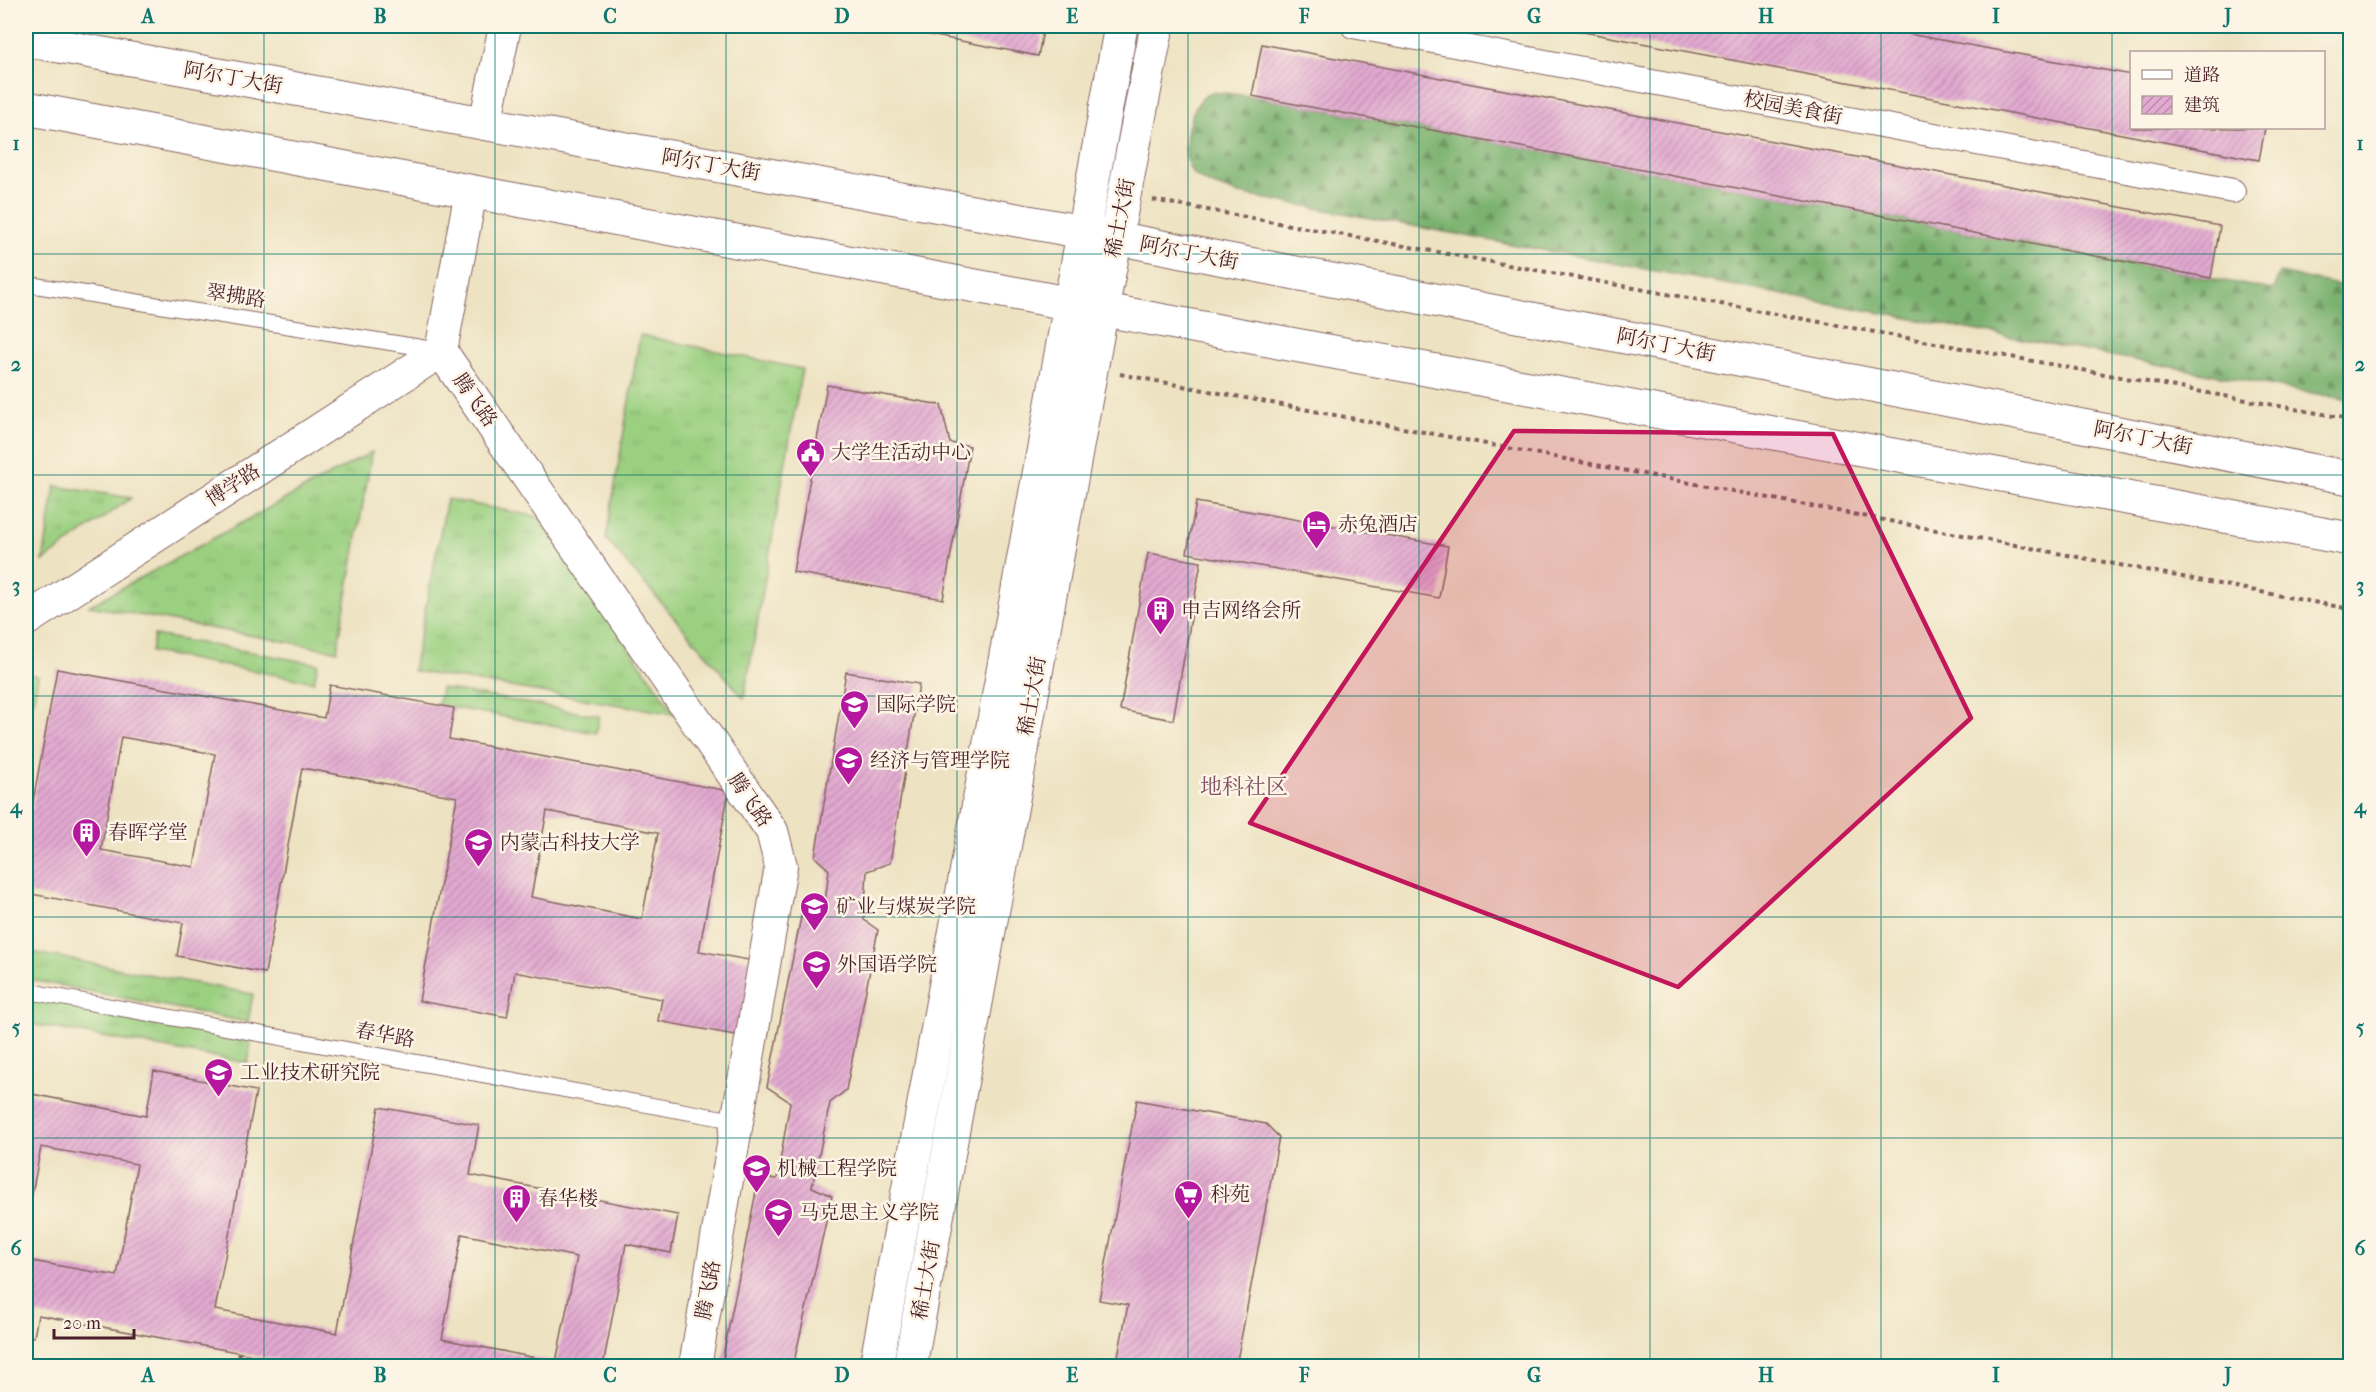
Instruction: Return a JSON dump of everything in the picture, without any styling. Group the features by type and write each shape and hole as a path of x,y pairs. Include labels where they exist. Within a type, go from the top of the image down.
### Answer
{"main road":[{"name":"稀土大街","path":"910,1366 1092,369 1083,232 1121,26"},
{"name":"稀土大街","path":"876,1366 1087,307 1116,238 1157,26"},
{"name":"阿尔丁大街","path":"26,40 1116,238 2350,478"},
{"path":"26,108 1087,307 2350,539"}],"street":[{"path":"485,124 505,26"},
{"name":"校园美食街","path":"1353,26 2233,191"},
{"path":"441,351 471,191"},
{"name":"博学路","path":"26,620 441,351"},
{"name":"腾飞路","path":"441,351 772,831 782,866 695,1366"}],"lane":[{"name":"翠拂路","path":"26,284 441,351"},
{"name":"春华路","path":"26,990 737,1121"}],"path":[{"path":"1124,195 2350,419"},
{"path":"1092,369 2350,609"},
{"path":"237,1366 239,1353"}],"highlighted area":[{"path":"1514,431 1833,434 1971,718 1678,987 1250,823"}],"green space":[{"path":"1212,92 1252,96 2273,290 2280,273 2350,287 2350,400 1235,193 1200,179 1190,169 1187,160 1186,139 1191,117 1200,101"},
{"path":"640,335 802,369 744,698 606,539"},
{"path":"372,452 337,651 89,606"},
{"path":"55,486 131,498 43,561"},
{"path":"447,499 539,517 675,714 413,671"},
{"path":"154,635 318,664 314,682 151,652"},
{"path":"26,673 38,676 26,741"},
{"path":"441,688 599,716 596,733 438,705"},
{"path":"26,951 253,994 248,1022 26,979"},
{"path":"26,994 252,1036 248,1063 26,1023"}],"building":[{"path":"884,26 1044,26 1038,56"},
{"path":"1552,26 1865,26 2130,75 2130,129 2265,129 2259,160"},
{"path":"1262,44 2220,226 2211,278 1252,96"},
{"path":"827,385 941,405 950,443 970,446 943,599 793,572"},
{"name":"赤兔酒店","path":"1196,502 1448,546 1439,598 1187,553"},
{"name":"申吉网络会所","path":"1148,553 1201,562 1173,720 1120,710"},
{"name":"春晖学堂","path":"57,669 324,718 330,685 454,708 449,739 729,791 699,951 754,961 740,1036 658,1021 662,999 515,972 507,1017 419,1001 457,797 302,768 265,973 177,956 183,923 26,893 26,840","holes":["121,737 215,754 194,867 101,850","547,811 658,833 642,919 531,897"]},
{"path":"846,672 919,684 890,863 867,871 864,920 878,930 846,1090 830,1103 812,1187 832,1196 793,1366 721,1366 759,1177 777,1179 790,1102 767,1087 803,907 824,911 829,870 815,857"},
{"name":"春华楼","path":"154,1071 256,1091 215,1310 337,1333 379,1107 479,1125 470,1175 678,1215 671,1253 626,1244 603,1366 311,1366 38,1315 34,1337 26,1336 26,1260 117,1276 137,1164 41,1147 26,1225 26,1093 146,1116","holes":["462,1234 577,1257 556,1362 442,1339"]},
{"name":"科苑","path":"1137,1100 1266,1124 1279,1137 1236,1366 1116,1366 1128,1305 1099,1300"}],"place":[{"name":"大学生活动中心","path":"810,478"},
{"name":"赤兔酒店","path":"1317,550"},
{"name":"申吉网络会所","path":"1160,636"},
{"name":"国际学院","path":"855,730"},
{"name":"经济与管理学院","path":"849,786"},
{"name":"春晖学堂","path":"87,858"},
{"name":"内蒙古科技大学","path":"479,868"},
{"name":"矿业与煤炭学院","path":"815,932"},
{"name":"外国语学院","path":"816,990"},
{"name":"工业技术研究院","path":"219,1098"},
{"name":"机械工程学院","path":"756,1194"},
{"name":"科苑","path":"1189,1220"},
{"name":"春华楼","path":"517,1224"},
{"name":"马克思主义学院","path":"778,1238"}],"district":[{"name":"地科社区","path":"1244,787"}]}
